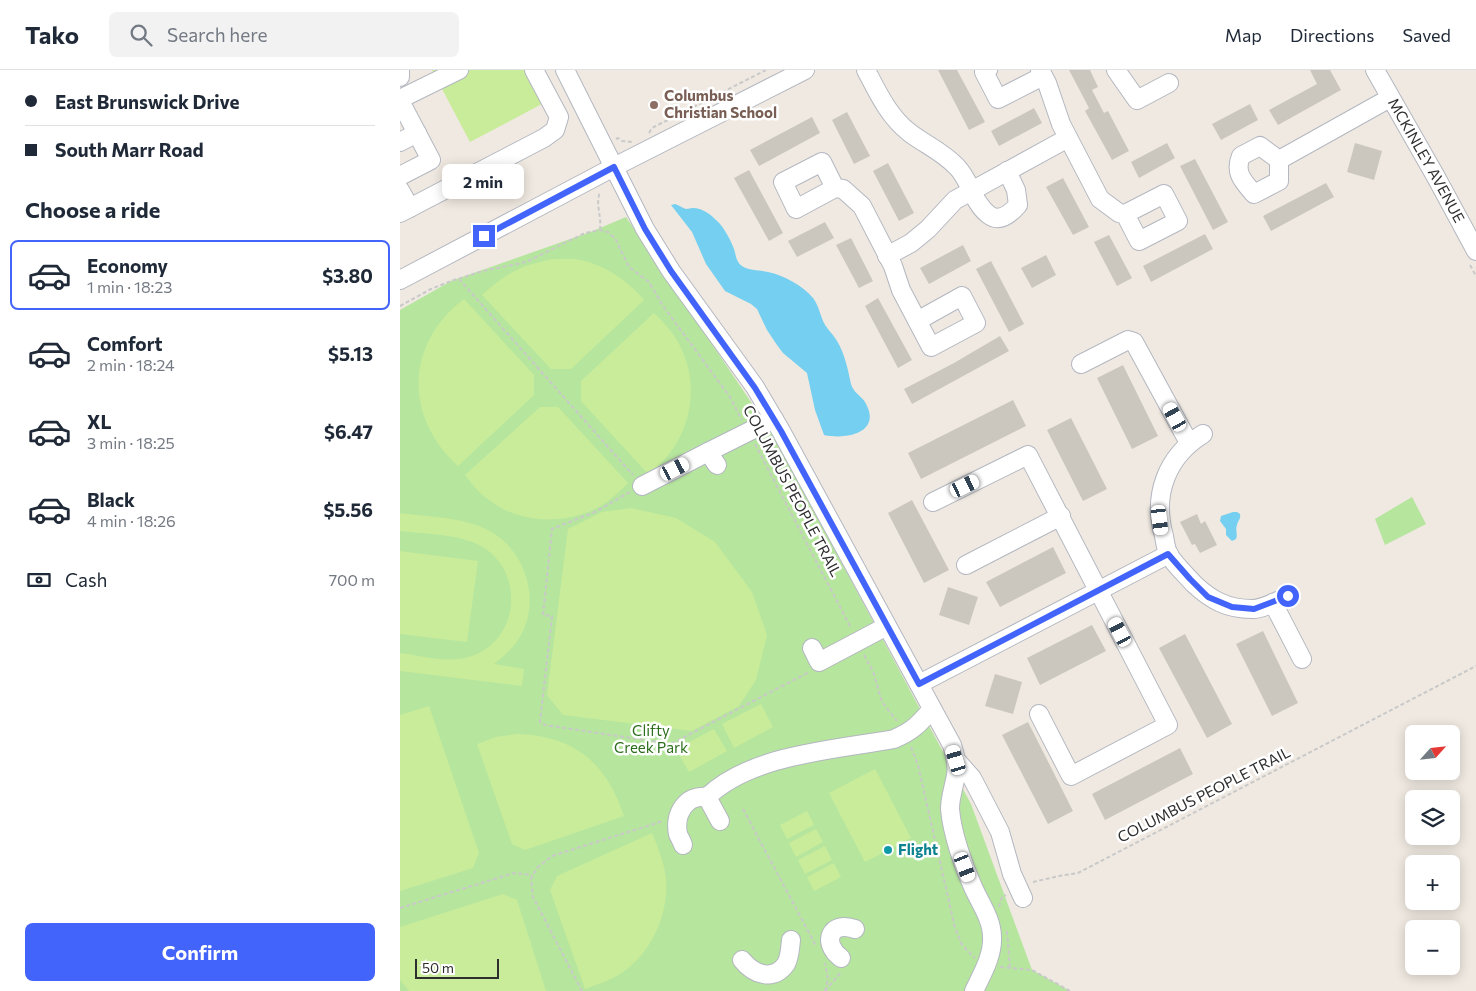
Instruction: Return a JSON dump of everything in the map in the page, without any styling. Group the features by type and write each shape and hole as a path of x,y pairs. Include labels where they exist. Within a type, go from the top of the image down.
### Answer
{"street":[{"path":"400,70 400,77"},
{"path":"400,176 431,160 400,100 459,70"},
{"path":"400,190 405,211 544,138 555,130 558,117 534,70"},
{"path":"565,70 645,229 671,271 755,388 774,419 919,684 954,752 972,778 1000,832 1012,874 1021,893"},
{"path":"400,280 614,167 805,70"},
{"path":"866,70 887,109 910,133 940,151 958,168 979,203 990,216 1001,218 1011,214 1018,205 1016,190 1007,171"},
{"path":"988,70 984,72 998,99 1042,73 1068,138 1100,200 1119,213 1125,214"},
{"path":"1116,70 1137,100 1170,83"},
{"name":"MCKINLEY AVENUE","path":"1375,70 1476,251"},
{"path":"1279,160 1390,98"},
{"path":"400,142 417,133"},
{"path":"887,256 911,243 928,229 956,200 1068,138"},
{"path":"835,188 843,189 862,206 893,266 901,290 917,320"},
{"path":"1081,364 1128,340 1134,342 1196,439 1174,459 1160,495 1159,509 1168,554 1208,597 1232,607 1254,609 1280,600 1302,660"},
{"path":"642,486 713,459 774,419"},
{"path":"933,502 1028,455 1168,725 1070,776 1039,714"},
{"path":"966,565 1061,516"},
{"path":"919,684 1168,554"},
{"path":"816,655 887,626"},
{"path":"683,845 678,833 679,816 689,800 698,796 707,797 718,787 738,775 778,759 894,739 918,726 932,709"},
{"path":"954,752 956,774 951,794 950,810 965,867 989,921 992,936 987,964 974,991"},
{"path":"707,797 720,821"},
{"path":"842,964 833,952 830,943 831,934 836,928 845,926 855,929"},
{"path":"742,960 748,968 759,974 771,974 786,964 791,940"}],"path":[{"path":"647,135 652,128 766,70"},
{"path":"603,144 618,138 622,141 632,142"},
{"name":"COLUMBUS PEOPLE TRAIL","path":"400,306 431,289 459,279 483,271 526,262 585,233 600,230 608,232 615,238 629,267 649,282 663,306 730,397 744,440 849,640 873,671 882,702 906,734 918,765 957,936 967,952 976,959 987,964 1032,970 1070,991"},
{"path":"459,279 642,486 595,512 552,529 544,616 552,616 540,722 544,726 672,744 817,668 816,655"},
{"name":"COLUMBUS PEOPLE TRAIL","path":"1002,914 999,906 1002,897 1021,893 1024,885 1078,873 1476,666"},
{"path":"743,809 817,947"},
{"path":"582,991 533,897 531,879 533,875 552,856 679,816"},
{"path":"400,908 514,873 533,875"},
{"path":"1004,923 1007,932 1010,968"},
{"path":"821,956 826,965 828,979 825,991"},
{"path":"825,991 838,978 842,964"}],"green space":[{"path":"432,70 525,70 542,104 470,142"},
{"name":"Clifty Creek Park","path":"626,217 772,433 971,804 1032,970 1070,991 400,991 400,310 451,281 593,231"},
{"path":"553,259 578,259 599,266 623,280 644,300 571,369 551,369 482,295 507,275 522,267"},
{"path":"464,299 534,375 534,395 458,466 440,447 428,426 421,403 419,381 422,359 431,337 445,317"},
{"path":"654,313 678,341 687,363 691,399 682,433 673,449 648,474 581,401 581,381"},
{"path":"540,407 558,407 628,483 600,507 569,518 540,519 527,517 501,508 489,500 465,475"},
{"path":"1412,497 1426,524 1385,545 1375,519"},
{"path":"631,508 676,518 715,542 752,592 767,635 756,680 739,706 692,731 563,715 547,695 568,529 602,512"},
{"path":"400,513 455,520 477,525 500,538 511,549 520,562 526,577 529,609 525,625 518,640 494,664 524,669 522,686 400,671 400,653 436,659 455,659 472,656 488,647 500,635 508,619 511,603 510,586 504,570 494,556 471,541 441,535 400,531"},
{"path":"400,551 478,561 467,642 400,634"},
{"path":"761,704 773,727 734,748 722,724"},
{"path":"429,706 479,853 473,868 400,891 400,715"},
{"path":"714,729 727,751 689,772 676,749"},
{"path":"517,734 555,740 585,756 608,781 617,797 624,816 525,850 512,844 477,744 496,737"},
{"path":"875,769 911,838 865,862 829,793"},
{"path":"807,811 814,825 787,839 780,825"},
{"path":"816,829 823,842 796,857 789,843"},
{"path":"652,833 666,878 665,904 657,930 651,942 634,963 605,982 585,989 550,890 557,876"},
{"path":"825,846 832,860 805,874 798,860"},
{"path":"834,863 841,877 814,891 807,877"},
{"path":"503,894 517,900 546,991 409,991 400,980 400,927"}],"water":[{"path":"675,204 686,209 700,209 714,218 722,226 734,249 737,260 742,266 787,278 799,285 813,298 824,323 842,351 852,387 865,402 869,413 869,421 866,427 851,435 824,435 815,410 807,373 783,353 767,330 757,309 725,291 706,264 692,232 671,205"},
{"path":"1233,512 1240,514 1240,518 1236,527 1236,539 1232,541 1226,535 1226,529 1220,521 1221,516"}],"building":[{"path":"938,70 957,70 985,122 969,130"},
{"path":"1069,70 1090,70 1098,87 1092,90 1104,113 1108,111 1129,151 1112,160 1085,111 1089,108"},
{"path":"1310,70 1330,70 1341,90 1278,125 1269,110 1317,84"},
{"path":"1250,104 1258,120 1221,140 1212,124"},
{"path":"1034,108 1042,123 999,146 991,131"},
{"path":"847,112 870,156 854,164 832,120"},
{"path":"812,117 820,133 759,166 750,150"},
{"path":"1167,143 1175,158 1139,178 1131,162"},
{"path":"1355,143 1382,151 1374,180 1347,172"},
{"path":"1195,159 1228,222 1213,230 1180,166"},
{"path":"888,163 914,213 899,221 873,171"},
{"path":"749,170 783,233 769,241 734,178"},
{"path":"1063,178 1089,227 1073,235 1046,187"},
{"path":"1326,183 1334,197 1271,231 1263,216"},
{"path":"825,222 834,238 797,257 788,241"},
{"path":"1205,234 1213,249 1151,282 1143,266"},
{"path":"1109,235 1132,278 1117,286 1094,242"},
{"path":"851,238 873,281 859,288 836,245"},
{"path":"963,245 971,261 929,284 920,268"},
{"path":"1046,255 1056,275 1032,288 1021,268"},
{"path":"991,261 1024,324 1009,332 976,269"},
{"path":"878,298 912,360 898,368 865,306"},
{"path":"1000,336 1009,351 912,404 904,389"},
{"path":"1123,365 1158,436 1132,449 1097,378"},
{"path":"1013,400 1026,426 921,479 908,453"},
{"path":"1071,418 1107,489 1083,501 1047,430"},
{"path":"912,500 949,570 924,583 888,513"},
{"path":"1197,514 1201,524 1205,521 1217,545 1200,553 1195,544 1192,545 1180,522"},
{"path":"1053,547 1066,573 1000,607 986,582"},
{"path":"948,587 978,597 969,625 939,615"},
{"path":"1092,625 1106,651 1040,685 1027,658"},
{"path":"1263,631 1298,703 1272,716 1236,644"},
{"path":"1185,634 1232,724 1207,738 1159,648"},
{"path":"995,674 1022,682 1013,714 985,706"},
{"path":"1028,722 1073,811 1048,824 1002,735"},
{"path":"1180,748 1193,774 1105,820 1092,794"}],"place":[{"name":"Columbus Christian School","path":"654,105"},
{"name":"Flight","path":"888,850"}],"route":[{"path":"484,236 614,167 645,229 671,271 755,388 781,431 919,684 1168,554 1208,597 1232,607 1254,609 1288,596"}]}
